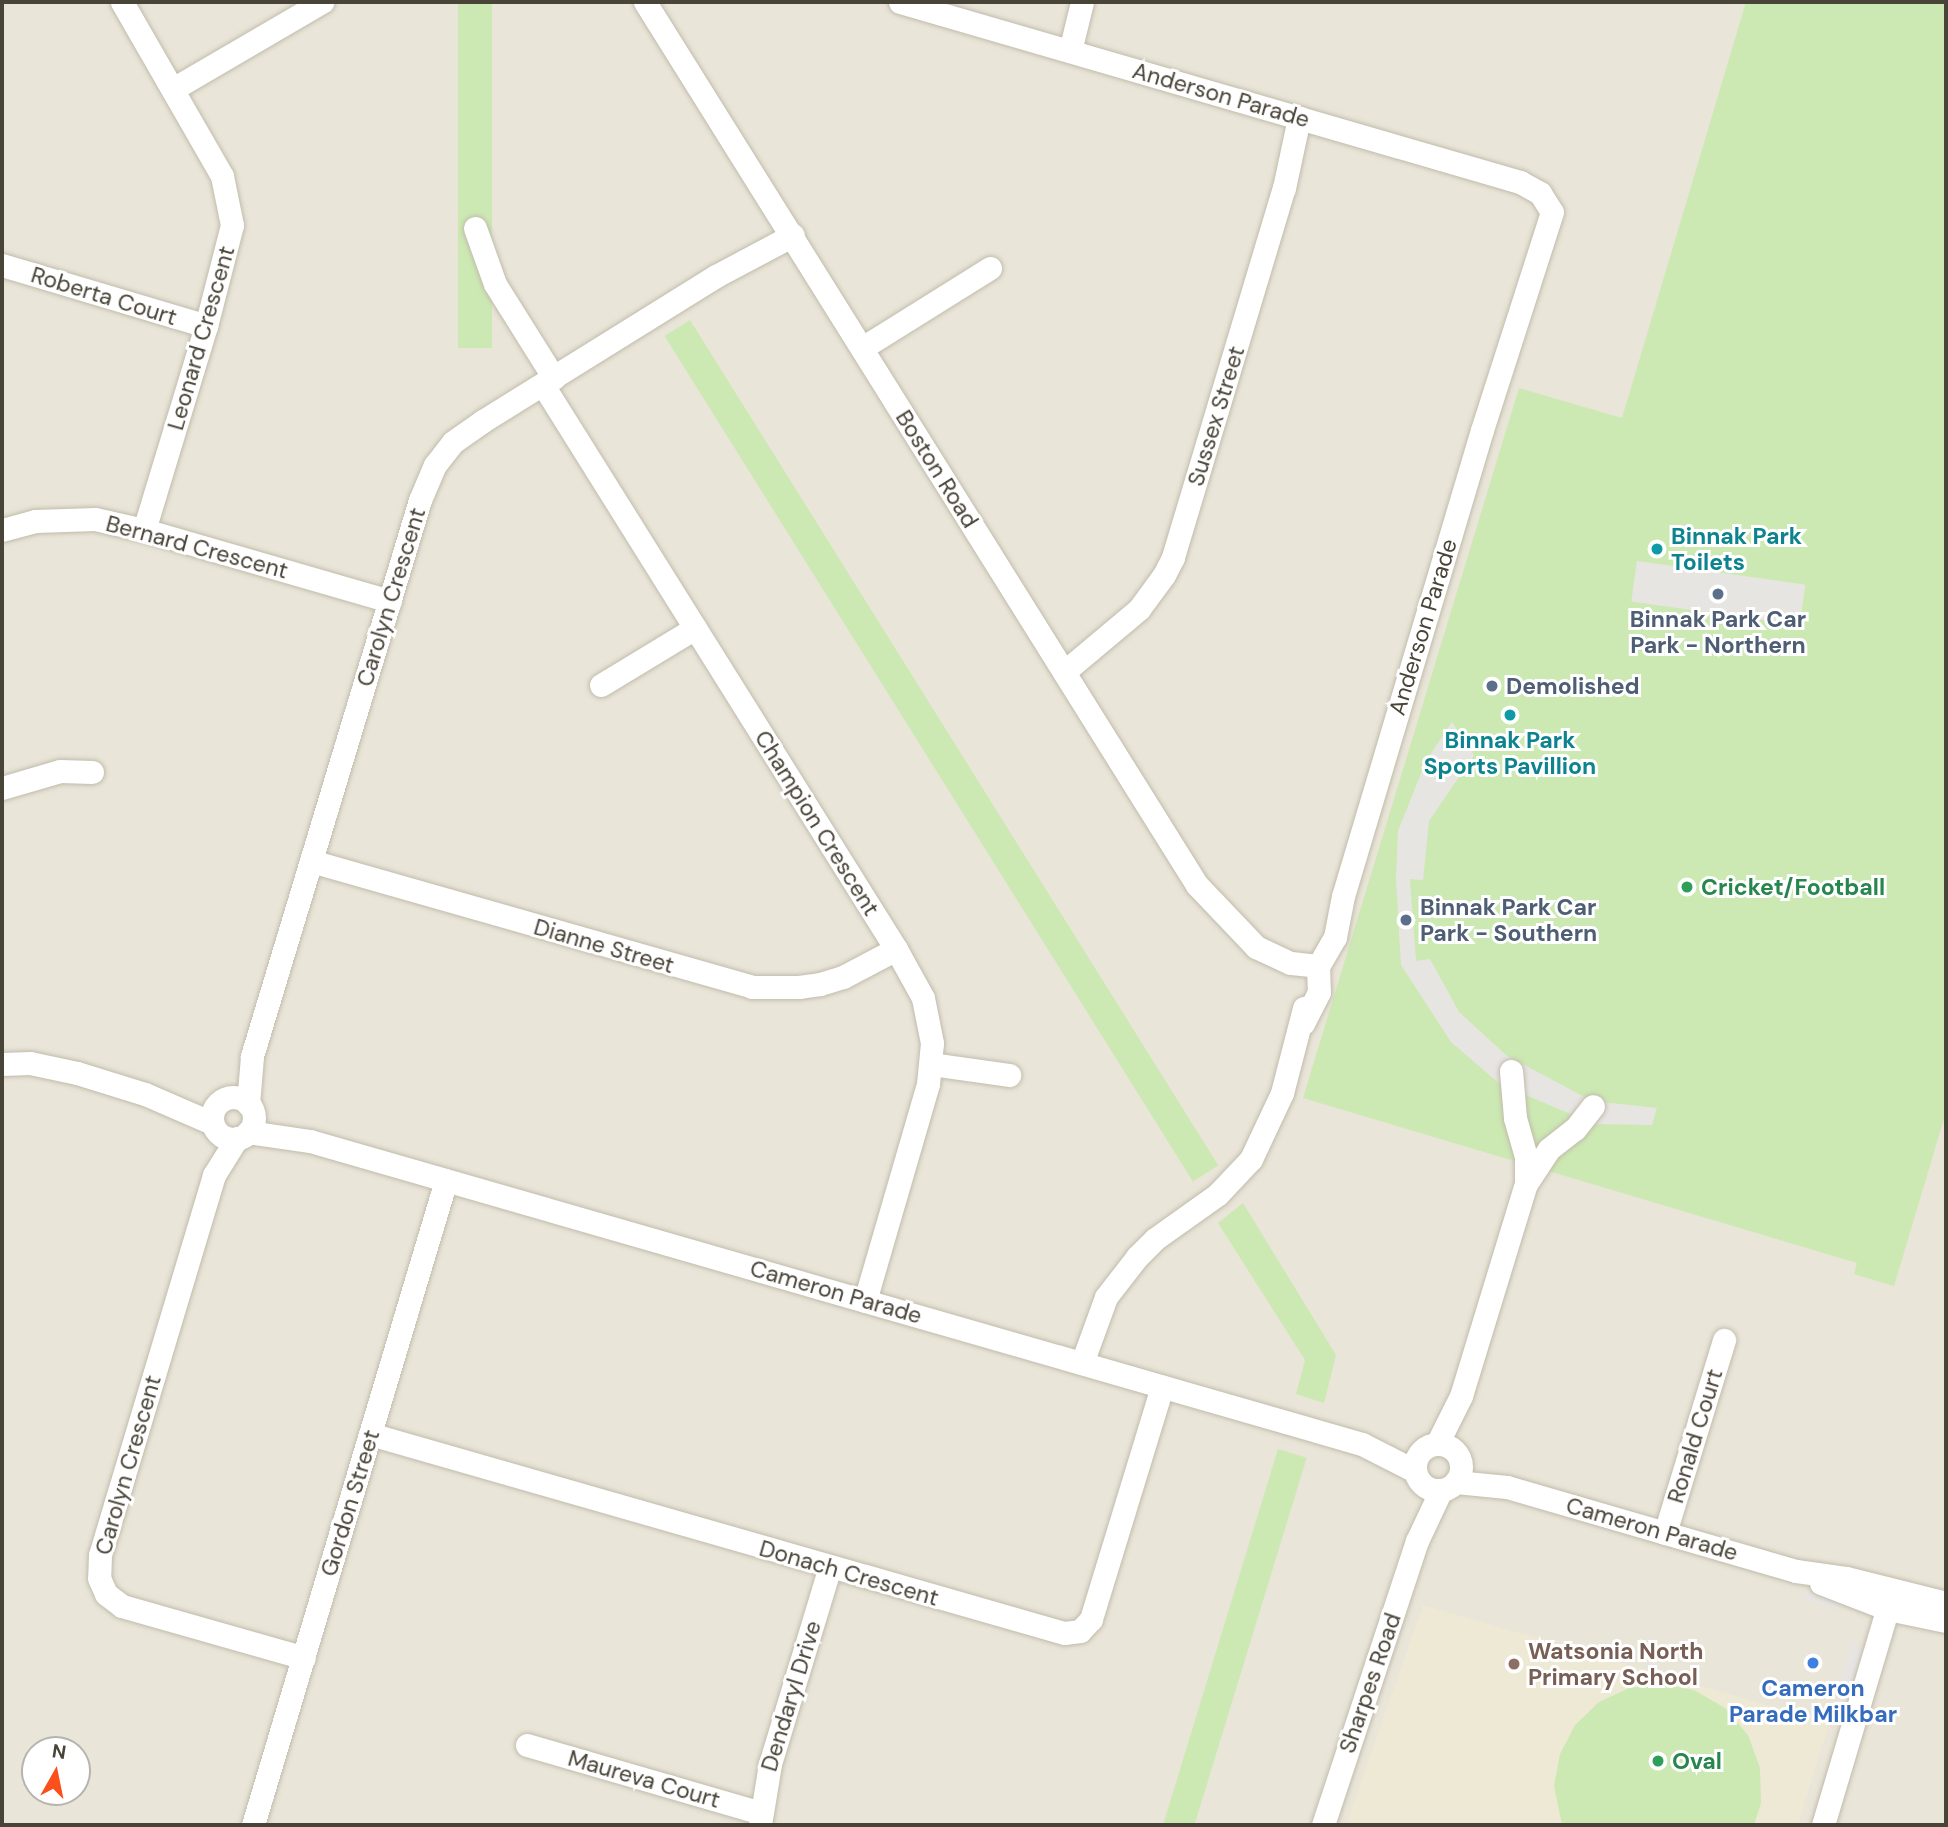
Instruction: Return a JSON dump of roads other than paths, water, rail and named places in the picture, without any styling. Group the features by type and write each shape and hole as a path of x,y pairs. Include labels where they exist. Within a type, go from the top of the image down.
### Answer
{"street":[{"name":"Leonard Crescent","path":"122,2 218,169 231,208 229,243 144,530"},
{"path":"173,89 322,2"},
{"name":"Anderson Parade","path":"900,2 1520,183 1540,193 1549,204 1552,220 1530,277 1343,896 1335,937 1308,962 1319,992 1303,1023 1272,1118 1251,1159 1218,1194 1155,1238 1122,1276 1101,1308 1088,1365"},
{"path":"1063,49 1072,2"},
{"path":"1063,49 1082,2"},
{"name":"Boston Road","path":"648,3 1197,885 1238,929 1308,962"},
{"name":"Sussex Street","path":"1059,665 1117,628 1150,594 1173,557 1284,188 1302,150 1305,120"},
{"name":"Champion Crescent","path":"475,228 495,284 548,381 695,628 896,949 923,998 932,1043 931,1065 922,1107 864,1301"},
{"name":"Carolyn Crescent","path":"304,1658 122,1606 106,1594 99,1578 100,1555 420,500 443,454 466,432 716,276 754,245 789,230"},
{"name":"Roberta Court","path":"2,265 206,326"},
{"path":"862,348 990,268"},
{"name":"Bernard Crescent","path":"2,530 35,521 95,519 144,530 390,601"},
{"path":"601,685 695,628"},
{"path":"2,788 60,771 92,772"},
{"name":"Dianne Street","path":"311,861 752,987 799,988 820,984 843,977 896,949"},
{"name":"Cameron Parade","path":"4,1059 52,1067 232,1117 1362,1444 1890,1599 1946,1621"},
{"path":"931,1065 1009,1075"},
{"name":"Sharpes Road","path":"1511,1070 1515,1118 1526,1157 1526,1184"},
{"name":"Sharpes Road","path":"1324,1825 1417,1541 1526,1184 1549,1149 1575,1129 1593,1106"},
{"name":"Gordon Street","path":"253,1825 446,1180"},
{"name":"Ronald Court","path":"1665,1533 1724,1340"},
{"name":"Donach Crescent","path":"370,1434 1053,1632 1080,1631 1091,1619 1096,1605 1161,1387"},
{"name":"Dendaryl Drive","path":"760,1819 770,1764 830,1567"},
{"path":"1823,1825 1890,1599"},
{"name":"Cameron Parade","path":"1890,1599 1946,1603"},
{"name":"Maureva Court","path":"527,1745 760,1819"}],"place":[{"name":"Binnak Park Toilets","path":"1657,549"},
{"name":"Binnak Park Car Park - Northern","path":"1718,594"},
{"name":"Demolished","path":"1492,686"},
{"name":"Binnak Park Sports Pavillion","path":"1510,715"},
{"name":"Cricket/Football","path":"1687,887"},
{"name":"Binnak Park Car Park - Southern","path":"1406,920"},
{"name":"Cameron Parade Milkbar","path":"1813,1663"},
{"name":"Watsonia North Primary School","path":"1514,1664"},
{"name":"Oval","path":"1658,1761"}]}
